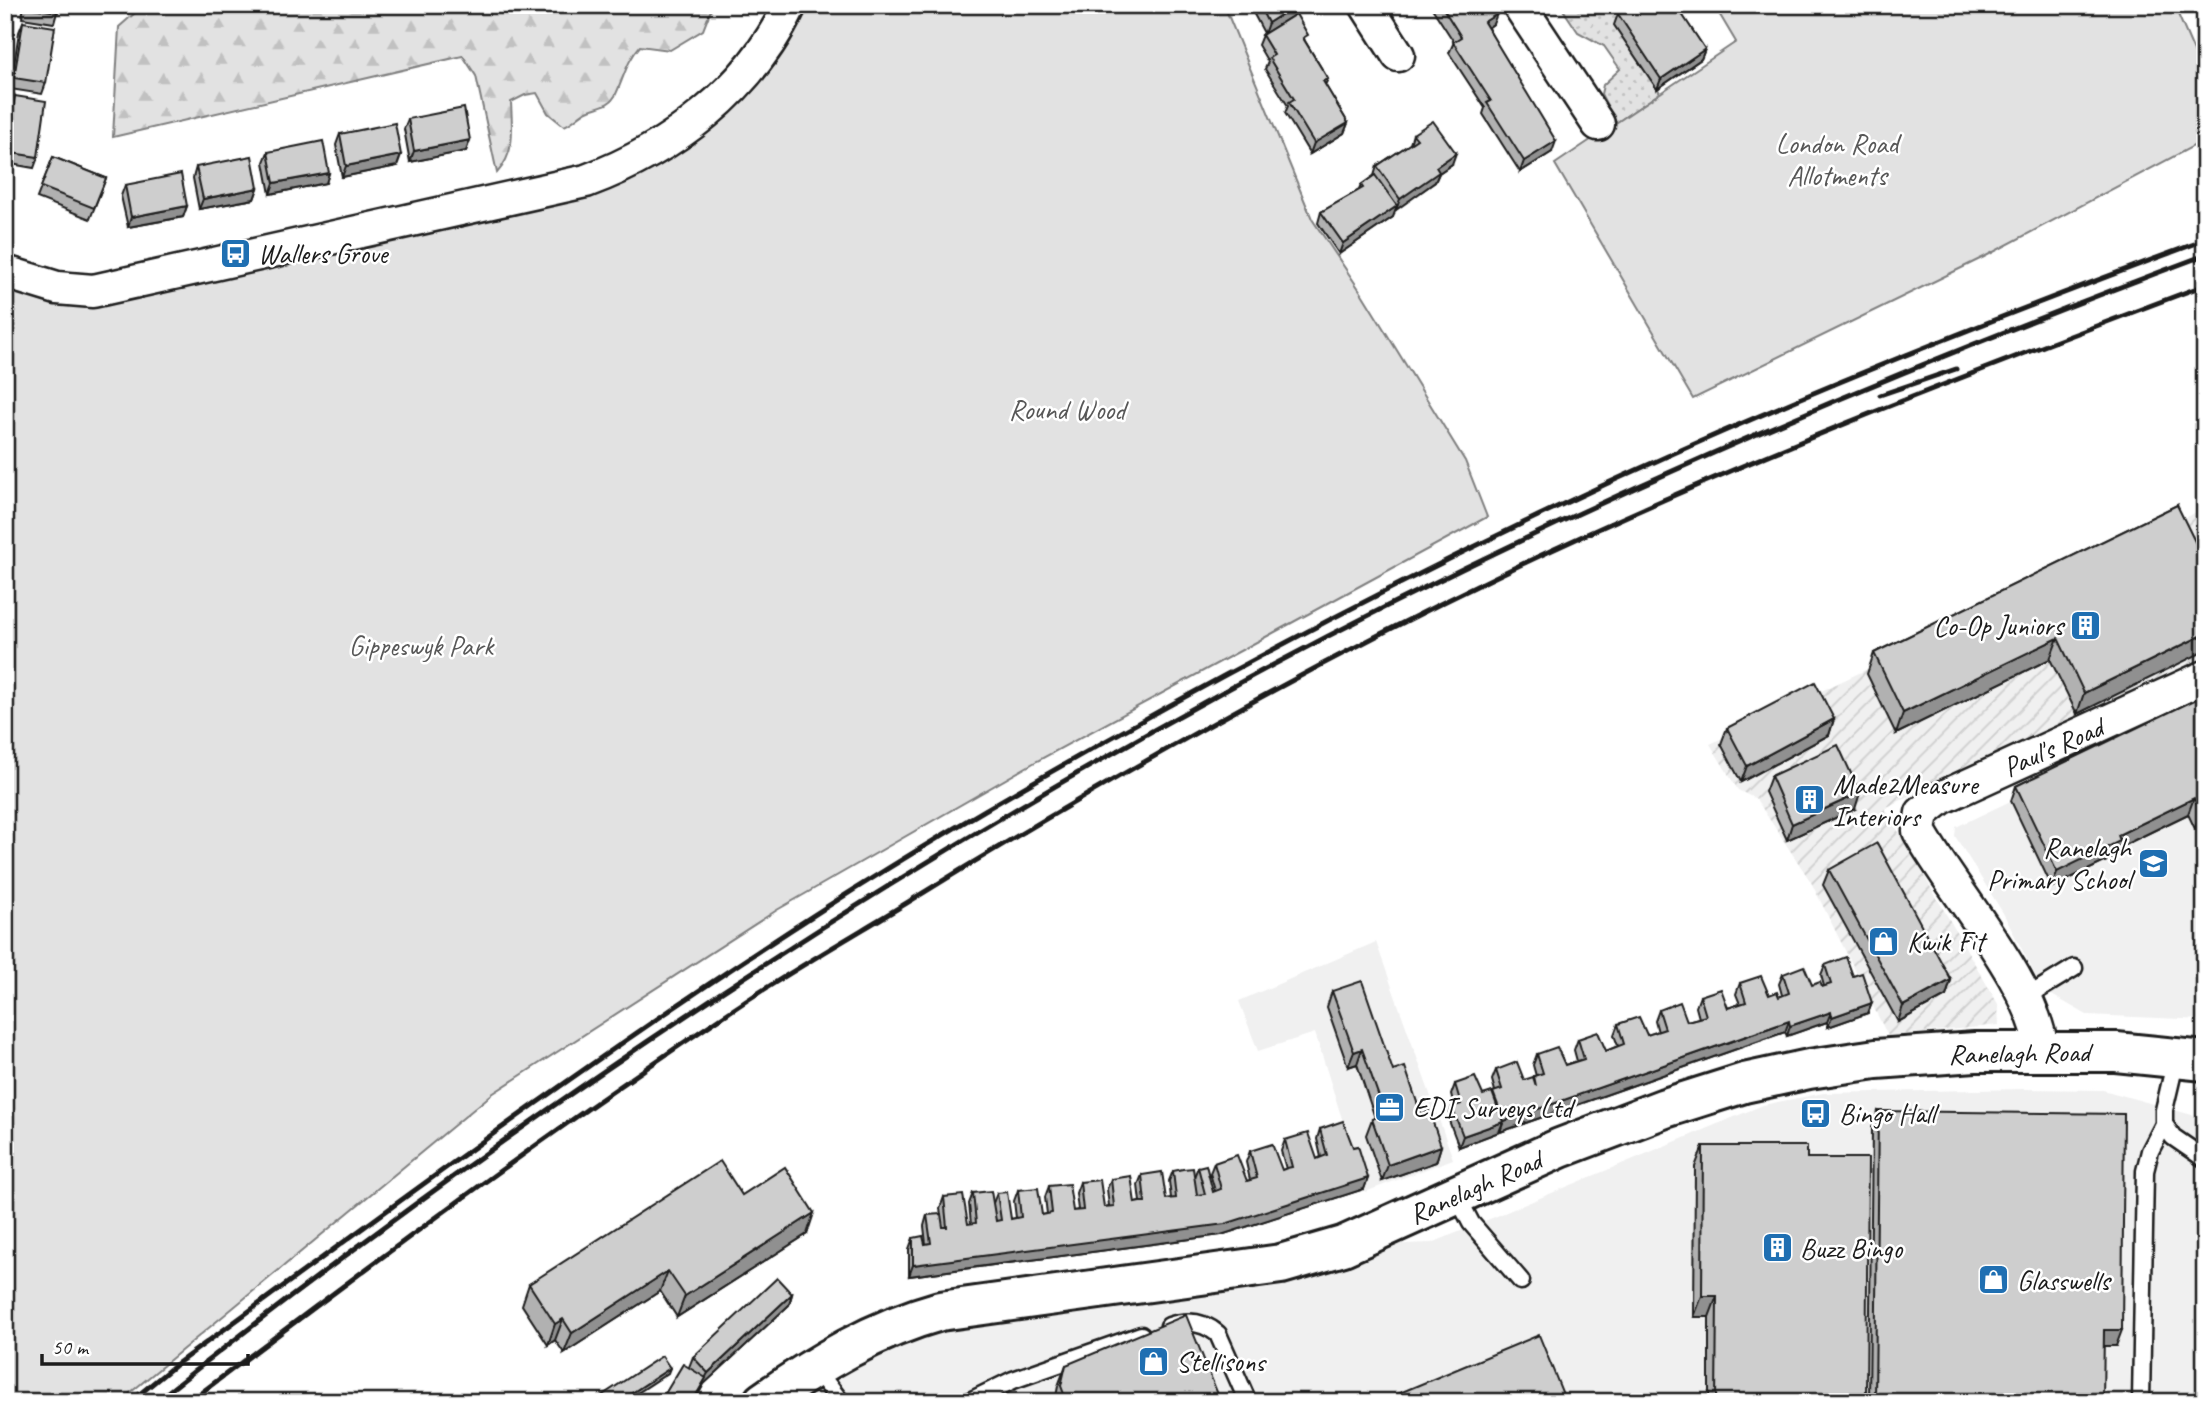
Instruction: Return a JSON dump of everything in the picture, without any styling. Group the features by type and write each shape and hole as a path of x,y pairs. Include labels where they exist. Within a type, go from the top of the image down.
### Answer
{"main road":[{"name":"Ranelagh Road","path":"763,1402 813,1366 901,1322 940,1311 1281,1264 1343,1246 1560,1148 1665,1108 1744,1083 1809,1069 1876,1059 2042,1051 2191,1058"}],"street":[{"path":"5,272 57,288 93,291 586,181 619,168 663,145 715,104 752,66 790,5"},
{"path":"1366,5 1398,55"},
{"path":"1519,5 1598,124"},
{"name":"Paul's Road","path":"2042,1051 2040,1035 2025,998 1924,839 1918,822 1922,813 1941,798 2205,677"}],"lane":[{"path":"2025,998 2074,968"},
{"path":"2141,1402 2144,1182 2150,1151 2164,1124 2164,1110 2191,1058"},
{"path":"2164,1124 2173,1137 2205,1159"},
{"path":"1457,1196 1471,1223 1521,1280"},
{"path":"968,1402 1013,1380 1181,1322 1209,1326 1218,1334 1248,1402"},
{"path":"813,1366 841,1402"}],"shaded area":[{"path":"2205,508 2205,656 1885,808 1998,1004 1999,1025 1888,1036 1811,882 1756,799 1738,790 1710,744"},
{"name":"Ranelagh Primary School","path":"2205,708 2205,1020 2087,1015 2043,990 2003,913 1955,836 1956,827"},
{"path":"1376,942 1453,1159 1365,1192 1315,1033 1258,1051 1239,1001"},
{"path":"2103,1090 2192,1115 2205,1122 2205,1402 763,1402 901,1322 1343,1246 1432,1243 1763,1105 1824,1093"}],"green space":[{"path":"144,5 712,7 703,30 670,50 640,46 628,64 612,100 587,111 564,126 548,113 537,93 511,102 510,148 497,173 476,76 463,56 113,137 119,27"},
{"name":"Gippeswyk Park","path":"790,5 1224,5 1312,219 1361,292 1465,461 1487,517 1037,761 777,910 492,1094 119,1402 5,1402 5,272 57,288 650,152"},
{"path":"1560,5 1614,5 1660,93 1616,123 1601,94 1603,85 1620,69 1604,46 1578,32"},
{"name":"London Road Allotments","path":"1714,5 2174,5 2205,77 2205,140 1984,257 1693,399 1555,164 1736,42"}],"building":[{"path":"59,5 58,12 26,7"},
{"path":"1259,5 1296,5 1268,23"},
{"path":"1441,5 1492,5 1497,14 1484,22 1556,141 1524,161 1487,103 1491,101 1453,42 1461,37"},
{"path":"1630,5 1676,5 1705,49 1661,79 1618,14"},
{"path":"1296,14 1308,35 1303,38 1328,79 1323,81 1348,123 1314,143 1289,102 1294,99 1269,58 1274,55 1262,35"},
{"path":"23,22 55,27 46,83 14,78"},
{"path":"15,96 46,101 38,157 5,152"},
{"path":"464,108 470,140 414,151 408,119"},
{"path":"1433,121 1456,153 1436,167 1439,172 1400,199 1377,166 1417,139 1413,134"},
{"path":"395,123 401,155 346,166 340,134"},
{"path":"323,141 329,173 274,183 268,152"},
{"path":"252,156 258,188 203,199 196,167"},
{"path":"53,157 106,178 94,208 41,187"},
{"path":"181,174 187,206 131,217 125,185"},
{"path":"1375,175 1397,206 1343,243 1321,212 1363,188 1361,185"},
{"name":"Co-Op Juniors","path":"2177,505 2205,562 2205,634 2084,693 2058,638 1903,713 1874,653"},
{"path":"1815,682 1834,719 1747,766 1727,728"},
{"path":"2205,695 2205,811 2201,813 2194,798 2118,835 2120,841 2057,872 2016,786"},
{"name":"Made2Measure Interiors","path":"1838,745 1860,793 1792,824 1771,776"},
{"name":"Kwik Fit","path":"1877,843 1951,980 1903,1006 1829,870"},
{"path":"1846,957 1853,976 1862,973 1872,1003 1832,1017 1831,1012 1790,1026 1789,1021 1504,1121 1493,1092 1502,1089 1496,1070 1517,1062 1524,1080 1533,1077 1536,1086 1534,1076 1543,1073 1537,1054 1557,1047 1565,1065 1584,1059 1578,1039 1598,1032 1606,1051 1624,1044 1618,1024 1639,1017 1647,1035 1665,1029 1659,1010 1680,1002 1687,1021 1706,1016 1700,996 1721,989 1728,1008 1746,1002 1740,983 1761,976 1769,995 1777,992 1779,997 1789,993 1783,974 1804,966 1812,985 1820,982 1822,987 1831,984 1825,965"},
{"name":"EDI Surveys Ltd","path":"1362,981 1393,1071 1405,1067 1421,1114 1429,1111 1441,1146 1388,1165 1372,1119 1385,1114 1362,1049 1354,1052 1332,991"},
{"path":"1475,1077 1483,1095 1492,1092 1503,1122 1463,1136 1452,1107 1461,1104 1455,1084"},
{"name":"Glasswells","path":"1878,1111 2124,1114 2122,1330 2104,1330 2103,1402 1875,1402"},
{"path":"1343,1121 1353,1147 1358,1146 1368,1178 1225,1224 913,1265 913,1238 923,1236 925,1244 931,1243 927,1215 941,1214 943,1227 947,1227 944,1197 963,1195 968,1224 976,1223 973,1193 991,1191 996,1221 1001,1220 997,1193 1007,1192 1011,1219 1021,1217 1018,1190 1038,1188 1042,1215 1052,1213 1049,1186 1069,1184 1073,1211 1083,1210 1080,1182 1100,1180 1104,1207 1114,1206 1111,1179 1131,1176 1135,1203 1145,1202 1142,1175 1162,1172 1166,1199 1176,1198 1173,1171 1193,1168 1197,1195 1205,1194 1198,1167 1206,1165 1213,1192 1221,1189 1214,1163 1237,1155 1247,1181 1257,1178 1250,1151 1272,1144 1282,1170 1292,1167 1285,1140 1308,1133 1317,1159 1327,1155 1320,1129"},
{"name":"Buzz Bingo","path":"1703,1146 1807,1146 1807,1158 1868,1158 1866,1402 1716,1402 1717,1296 1702,1296"},
{"path":"720,1161 742,1195 785,1167 814,1213 685,1296 668,1271 572,1333 563,1319 555,1324 529,1284"},
{"path":"777,1278 792,1294 708,1373 693,1357"},
{"name":"Stellisons","path":"1186,1315 1221,1402 1067,1402 1061,1386 1066,1365"},
{"path":"1539,1335 1566,1402 1378,1402"},
{"path":"662,1356 670,1368 618,1402 592,1402"},
{"path":"683,1364 706,1378 692,1402 660,1402"}],"railway":[{"path":"130,1402 174,1366 483,1141 692,995 906,857 1096,746 1340,614 1588,492 1870,369 2205,240"},
{"path":"155,1402 282,1303 412,1207 677,1022 950,848 1230,688 1467,566 1588,509 1956,351 2205,255"},
{"path":"189,1402 464,1197 604,1097 746,1001 1049,817 1269,692 1495,577 1670,497 1847,423 2205,285"},
{"path":"1880,395 1956,369"}],"place":[{"name":"Wallers Grove","path":"235,253"},
{"name":"Co-Op Juniors","path":"2086,625"},
{"name":"Made2Measure Interiors","path":"1810,800"},
{"name":"Ranelagh Primary School","path":"2154,863"},
{"name":"Kwik Fit","path":"1884,941"},
{"name":"EDI Surveys Ltd","path":"1390,1107"},
{"name":"Bingo Hall","path":"1816,1113"},
{"name":"Buzz Bingo","path":"1777,1248"},
{"name":"Glasswells","path":"1994,1280"},
{"name":"Stellisons","path":"1153,1361"}],"park label":[{"name":"Round Wood","path":"1067,409"}]}
